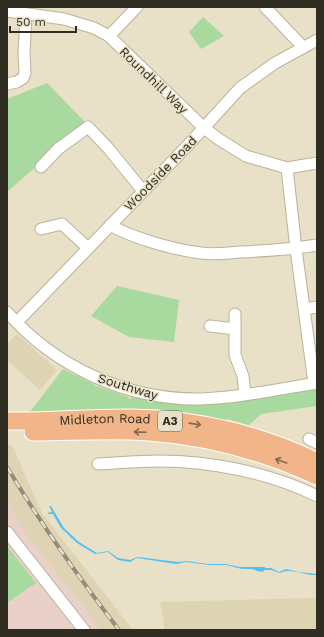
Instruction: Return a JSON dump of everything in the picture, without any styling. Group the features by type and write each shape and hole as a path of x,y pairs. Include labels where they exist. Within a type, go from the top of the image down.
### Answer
{"highway":[{"name":"Midleton Road","path":"12,427 132,418 158,419 230,431 260,439 317,462"},
{"name":"Midleton Road","path":"12,427 173,435 254,451 317,476"}],"street":[{"path":"109,36 138,7"},
{"path":"265,7 303,47"},
{"name":"Roundhill Way","path":"7,11 70,20 94,28 109,36 204,128 246,156 287,168 317,164"},
{"path":"7,84 17,82 23,78 25,73 24,53 26,14"},
{"name":"Woodside Road","path":"17,322 204,128 240,88 275,63 317,40"},
{"path":"41,167 58,149 88,127 108,148 143,191"},
{"path":"287,168 296,249 315,383"},
{"path":"41,229 62,224 88,248"},
{"path":"110,225 121,231 171,247 201,253 217,254 296,249 317,245"},
{"path":"304,309 317,307"},
{"name":"Southway","path":"7,312 37,341 60,358 94,376 128,389 165,397 187,399 245,394 315,383"},
{"path":"235,314 235,355 243,376 245,394"},
{"path":"210,326 234,329"},
{"path":"98,464 160,461 216,466 253,473 301,488 317,496"},
{"path":"7,532 84,630"}],"shaded area":[{"path":"17,334 57,370 40,390 7,360 7,344"},
{"path":"7,445 12,445 42,513 133,630 102,630 26,535 7,499"},
{"path":"7,499 26,535 102,630 7,630"},
{"path":"317,598 317,630 165,630 160,602"}],"green space":[{"path":"203,17 224,36 201,49 189,32"},
{"path":"47,83 86,123 7,192 7,99"},
{"path":"117,286 179,300 174,342 129,337 91,316"},
{"path":"63,369 97,386 128,397 129,399 133,397 179,403 225,402 317,389 317,406 261,414 249,425 227,419 225,424 29,413"},
{"path":"7,546 36,583 7,603"}],"water":[{"path":"49,506 51,506 64,528 79,542 97,553 108,551 118,558 130,560 138,557 178,562 187,561 208,564 225,564 240,567 265,567 279,572 286,569 317,575 312,575 293,571 284,571 280,573 271,570 264,570 263,572 226,565 209,565 186,562 176,564 137,558 130,562 118,560 108,552 95,554 77,543 61,528 53,514 48,514 52,512"}],"railway":[{"path":"7,467 33,509 89,591 119,630"}]}
